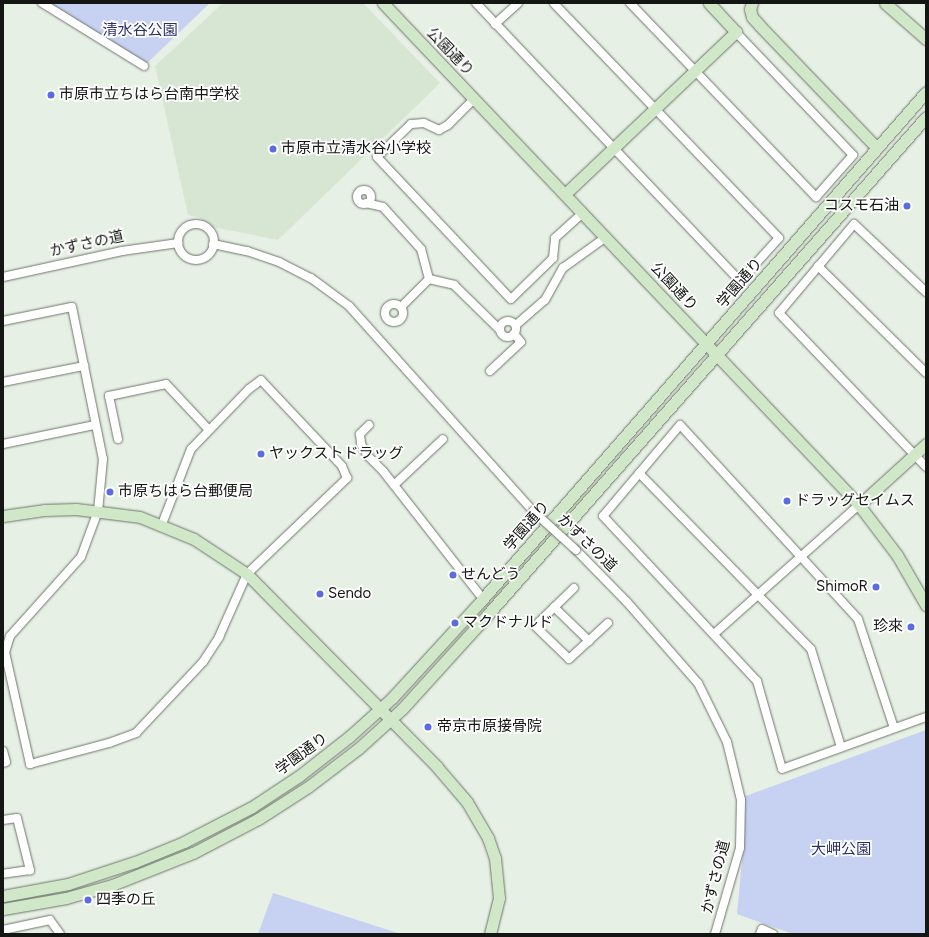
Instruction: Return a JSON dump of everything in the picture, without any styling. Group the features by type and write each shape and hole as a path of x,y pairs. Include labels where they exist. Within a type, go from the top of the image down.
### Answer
{"street":[{"path":"42,3 144,66"},
{"name":"公園通り","path":"382,3 859,505 897,555 926,605"},
{"path":"476,3 615,147 740,281 778,238 554,3"},
{"path":"495,24 518,3"},
{"path":"630,3 816,197 853,155 708,3"},
{"path":"752,3 750,9 752,17 877,148"},
{"path":"885,3 926,39"},
{"path":"565,194 736,32"},
{"name":"学園通り","path":"3,896 68,884 136,862 191,839 252,807 299,776 381,709 483,599 926,92"},
{"path":"474,99 448,125 439,130 424,123 411,124 377,157 511,299 553,258 554,238 583,214"},
{"name":"学園通り","path":"3,909 66,898 112,885 193,853 246,826 308,786 391,719 716,355 926,116"},
{"path":"366,203 383,207 421,249 429,279"},
{"path":"195,224 208,229 214,244 209,254 197,260 184,256 178,243 182,230 195,224"},
{"path":"926,292 854,224 779,313 926,467"},
{"path":"514,334 516,325 546,300 563,268 606,238"},
{"name":"かずさの道","path":"3,277 122,251 178,243"},
{"name":"かずさの道","path":"214,244 247,251 279,262 311,278 349,306 533,511 576,550 627,602 698,683 727,742 741,800 740,848 715,934"},
{"path":"818,266 926,373"},
{"path":"401,307 429,279"},
{"path":"429,279 454,285 505,336 514,334"},
{"path":"3,321 72,307 103,459 98,511 81,557 10,636 5,652 30,764 109,744 136,733 203,662 219,637 247,574 347,478 342,466 261,380 191,449 162,524"},
{"path":"499,329 504,321 511,321 516,325"},
{"path":"490,371 521,342 514,334"},
{"path":"3,382 84,366"},
{"path":"118,439 108,396 166,384 209,430"},
{"path":"3,444 95,425"},
{"path":"369,425 360,434 361,444 483,599"},
{"path":"894,728 858,619 802,556 680,425 603,516 756,681 782,769 926,717"},
{"path":"394,485 443,439"},
{"path":"714,634 926,444"},
{"path":"639,473 811,649 841,747"},
{"path":"3,516 44,510 98,511 140,517 162,524 194,539 247,574 391,719 467,802 488,838 496,858 499,898 490,934"},
{"path":"574,588 535,626 569,658 589,642 608,623"},
{"path":"554,607 589,642"},
{"path":"3,750 6,762 3,763"},
{"path":"3,820 17,818 30,870 3,874"},
{"path":"3,930 50,920 60,934"},
{"path":"760,934 762,929 773,934"}],"shaded area":[{"name":"市原市立清水谷小学校","path":"223,3 363,3 440,83 278,240 213,227 200,218 188,215 155,66"}],"green space":[{"name":"清水谷公園","path":"41,3 210,3 144,66"},
{"name":"大岬公園","path":"926,730 926,934 793,934 737,914 745,829 743,797"},
{"path":"273,893 401,934 258,934"}],"place":[{"name":"市原市立ちはら台南中学校","path":"51,95"},
{"name":"市原市立清水谷小学校","path":"273,149"},
{"name":"コスモ石油","path":"907,206"},
{"name":"ヤックストドラッグ","path":"261,454"},
{"name":"市原ちはら台郵便局","path":"110,492"},
{"name":"ドラッグセイムス","path":"787,501"},
{"name":"せんどう","path":"453,575"},
{"name":"ShimoR","path":"876,587"},
{"name":"Sendo","path":"320,594"},
{"name":"マクドナルド","path":"455,623"},
{"name":"珍來","path":"911,627"},
{"name":"帝京市原接骨院","path":"428,727"},
{"name":"四季の丘","path":"88,900"}]}
